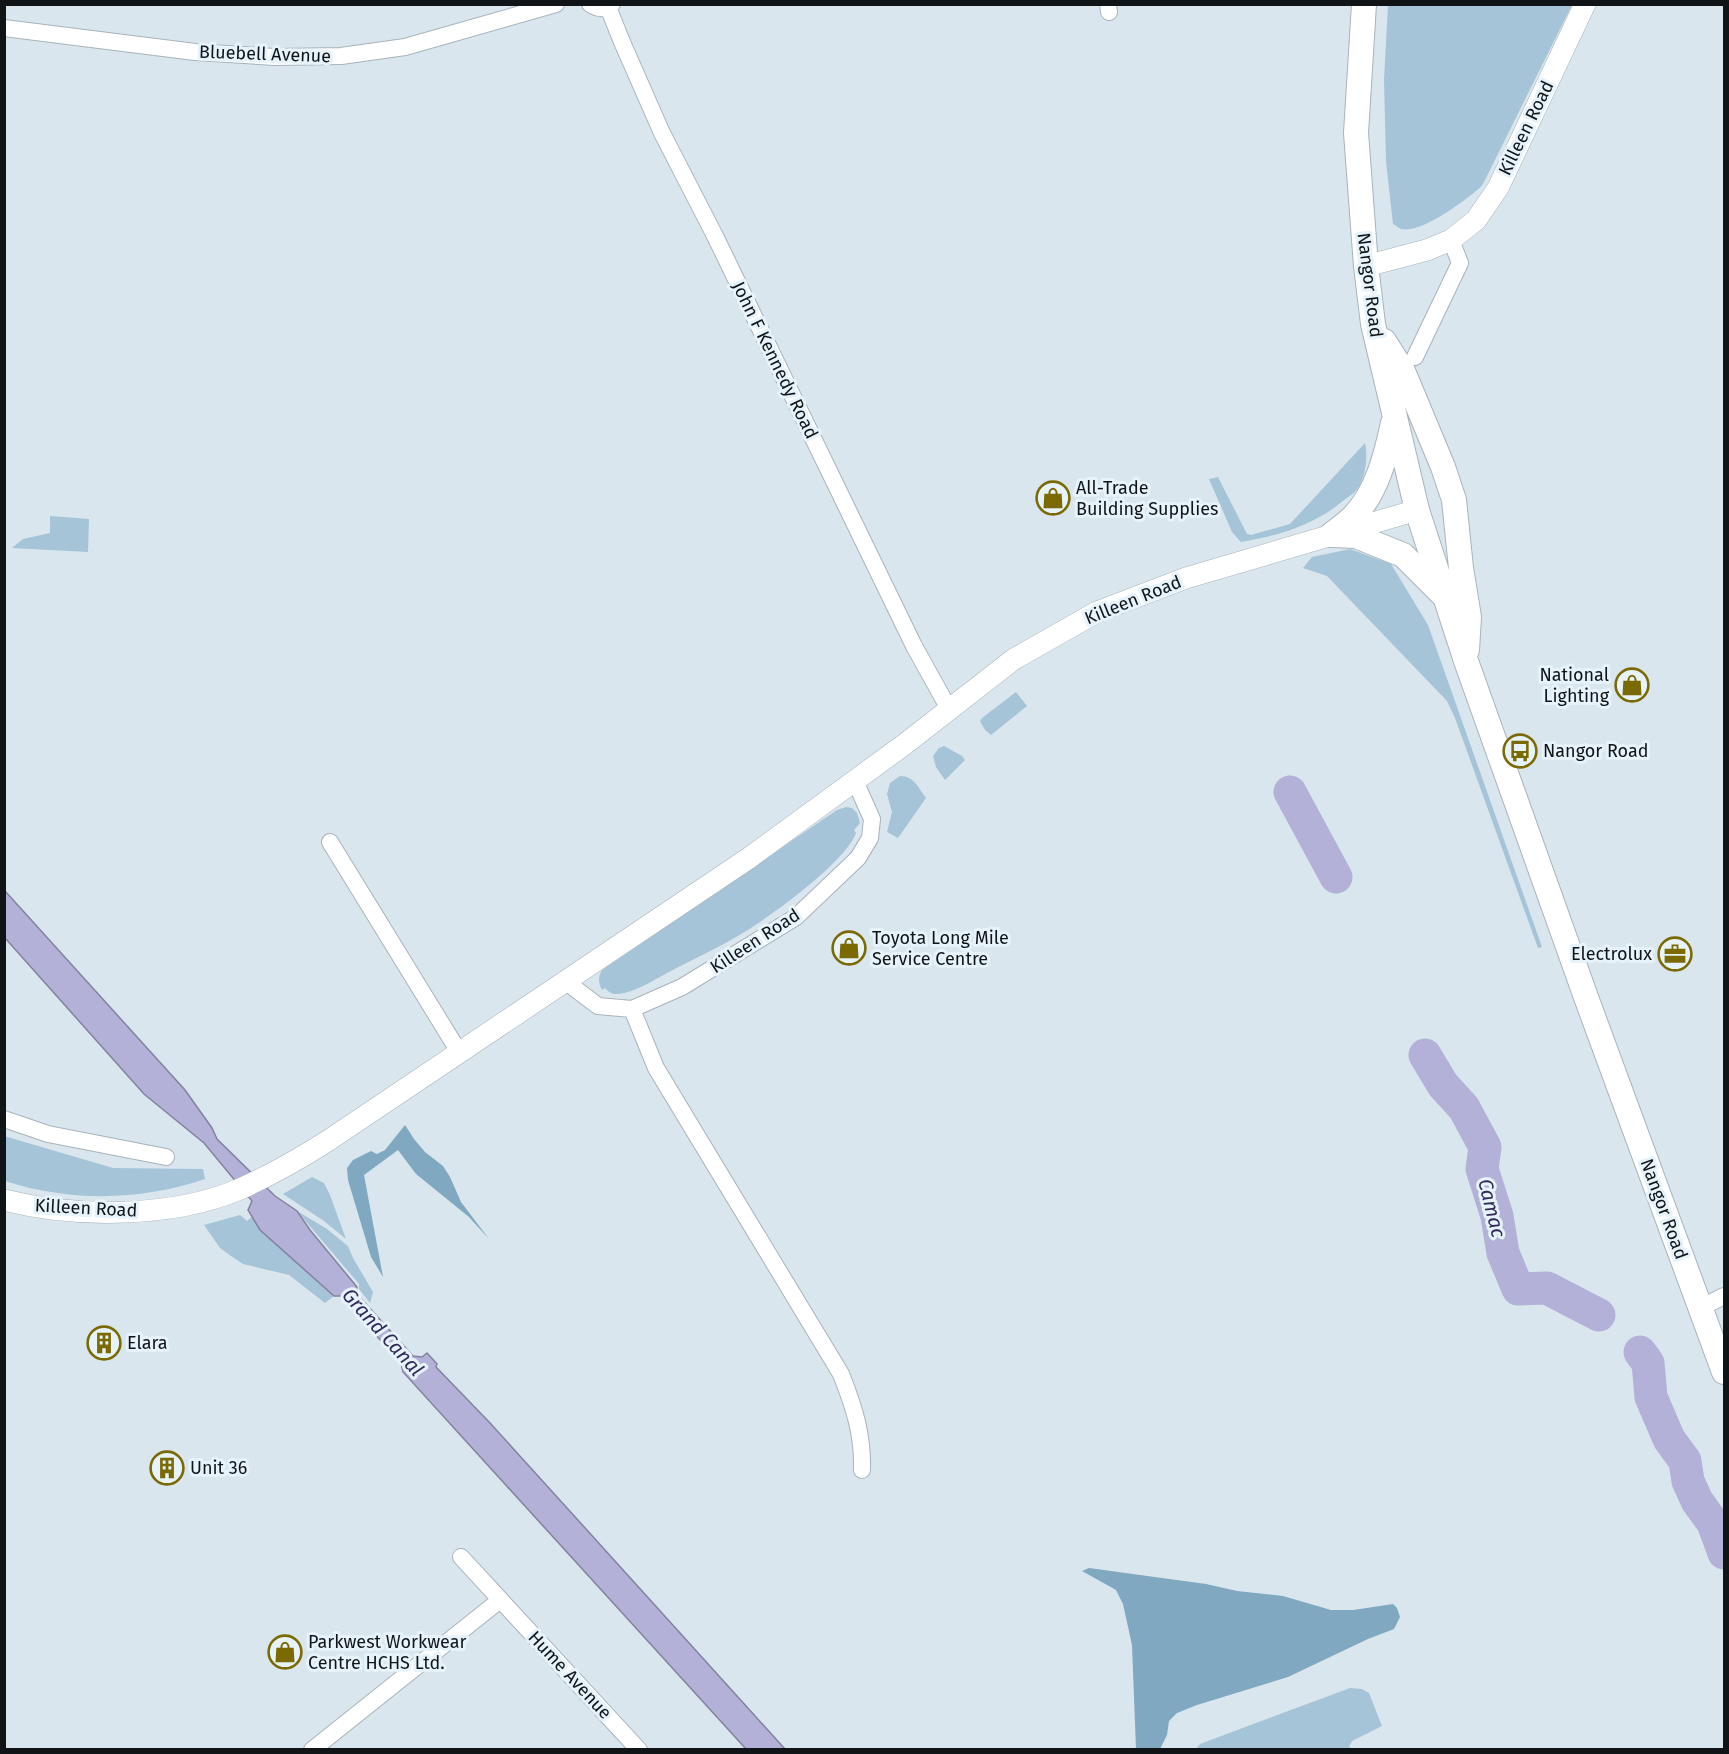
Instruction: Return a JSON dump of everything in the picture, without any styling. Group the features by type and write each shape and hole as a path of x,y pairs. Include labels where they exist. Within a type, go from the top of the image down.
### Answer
{"main road":[{"name":"Nangor Road","path":"1364,4 1356,134 1366,266 1373,324 1417,510 1466,661 1587,1000 1725,1372"},
{"path":"1373,324 1403,371 1443,467 1454,500 1469,617 1466,661"},
{"path":"1331,535 1353,517 1370,494 1386,457 1395,415"},
{"path":"1331,535 1356,536 1403,555 1445,598"}],"street":[{"name":"Bluebell Avenue","path":"4,28 195,52 275,57 341,56 405,47 556,4"},
{"path":"590,4 602,9 610,6"},
{"name":"Killeen Road","path":"1366,266 1427,250 1451,240 1476,220 1498,188 1585,4"},
{"name":"John F Kennedy Road","path":"610,6 622,42 662,133 715,236 914,646 949,709"},
{"path":"1415,357 1460,263 1451,240"},
{"name":"Killeen Road","path":"4,1200 45,1208 110,1212 150,1210 203,1201 240,1189 324,1143 749,858 855,782 1014,659 1097,612 1186,578 1417,510"},
{"name":"Killeen Road","path":"565,981 598,1006 632,1009 682,987 796,917 858,858 870,838 872,819 855,782"},
{"path":"330,842 459,1052"},
{"path":"632,1009 656,1068 841,1374 855,1408 863,1453 862,1470"},
{"path":"4,1119 48,1134 166,1157"},
{"path":"1700,1308 1725,1296"},
{"name":"Hume Avenue","path":"461,1557 639,1749"},
{"path":"312,1749 500,1600"}],"shaded area":[{"path":"1388,5 1572,5 1482,186 1444,214 1410,229 1401,229 1393,224 1386,161 1384,80"},
{"path":"1365,443 1365,472 1355,492 1333,509 1308,523 1269,536 1241,542 1232,532 1209,479 1218,477 1247,534 1251,535 1290,524"},
{"path":"50,516 89,519 88,552 12,548 23,539 50,533"},
{"path":"1350,549 1391,564 1428,625 1542,947 1538,948 1447,701 1327,576 1303,568 1312,557"},
{"path":"1016,692 1027,706 991,735 980,721"},
{"path":"944,746 965,760 945,780 936,767 933,756 939,748"},
{"path":"900,776 912,780 926,798 898,838 887,832 892,812 887,794 890,783"},
{"path":"852,808 857,813 860,823 854,830 856,833 850,844 828,869 784,905 738,936 643,986 617,994 605,988 602,990 599,980 602,970 837,810"},
{"path":"405,1125 425,1152 443,1166 461,1202 489,1239 469,1217 416,1174 398,1150 364,1175 383,1277 371,1257 348,1180 347,1168 353,1160 371,1151 377,1154 385,1150"},
{"path":"4,1136 113,1168 203,1169 205,1179 155,1192 130,1195 80,1195 30,1188 5,1181"},
{"path":"312,1177 324,1183 346,1239 324,1221 283,1194"},
{"path":"297,1211 327,1229 348,1246 373,1292 370,1303 359,1289 359,1284"},
{"path":"240,1215 247,1221 252,1217 334,1296 325,1303 289,1275 243,1264 220,1248 204,1225"},
{"path":"1089,1568 1283,1596 1331,1610 1353,1610 1393,1604 1400,1617 1394,1629 1288,1677 1177,1713 1169,1721 1167,1735 1160,1749 1136,1749 1132,1645 1123,1604 1116,1590 1082,1571"},
{"path":"1350,1688 1362,1689 1369,1693 1382,1726 1352,1741 1349,1747 1353,1749 1196,1749 1200,1744"}],"water":[{"name":"Grand Canal","path":"5,891 185,1090 212,1128 217,1139 275,1196 297,1211 357,1287 356,1293 413,1356 422,1357 427,1353 437,1364 436,1367 491,1424 785,1749 746,1749 403,1372 401,1363 356,1313 344,1296 334,1296 260,1230 248,1210 252,1201 204,1143 144,1094 5,938"}],"waterway":[{"name":"Camac","path":"1290,792 1336,877"},
{"name":"Camac","path":"1425,1055 1443,1085 1464,1108 1485,1147 1482,1169 1497,1216 1503,1253 1518,1289 1547,1288 1599,1315"},
{"name":"Camac","path":"1640,1352 1648,1363 1651,1397 1669,1439 1685,1461 1688,1481 1697,1501 1713,1523 1724,1553"}],"place":[{"name":"All-Trade Building Supplies","path":"1053,498"},
{"name":"National Lighting","path":"1632,685"},
{"name":"Nangor Road","path":"1520,751"},
{"name":"Toyota Long Mile Service Centre","path":"849,948"},
{"name":"Electrolux","path":"1675,954"},
{"name":"Elara","path":"104,1343"},
{"name":"Unit 36","path":"167,1468"},
{"name":"Parkwest Workwear Centre HCHS Ltd.","path":"285,1652"}]}
